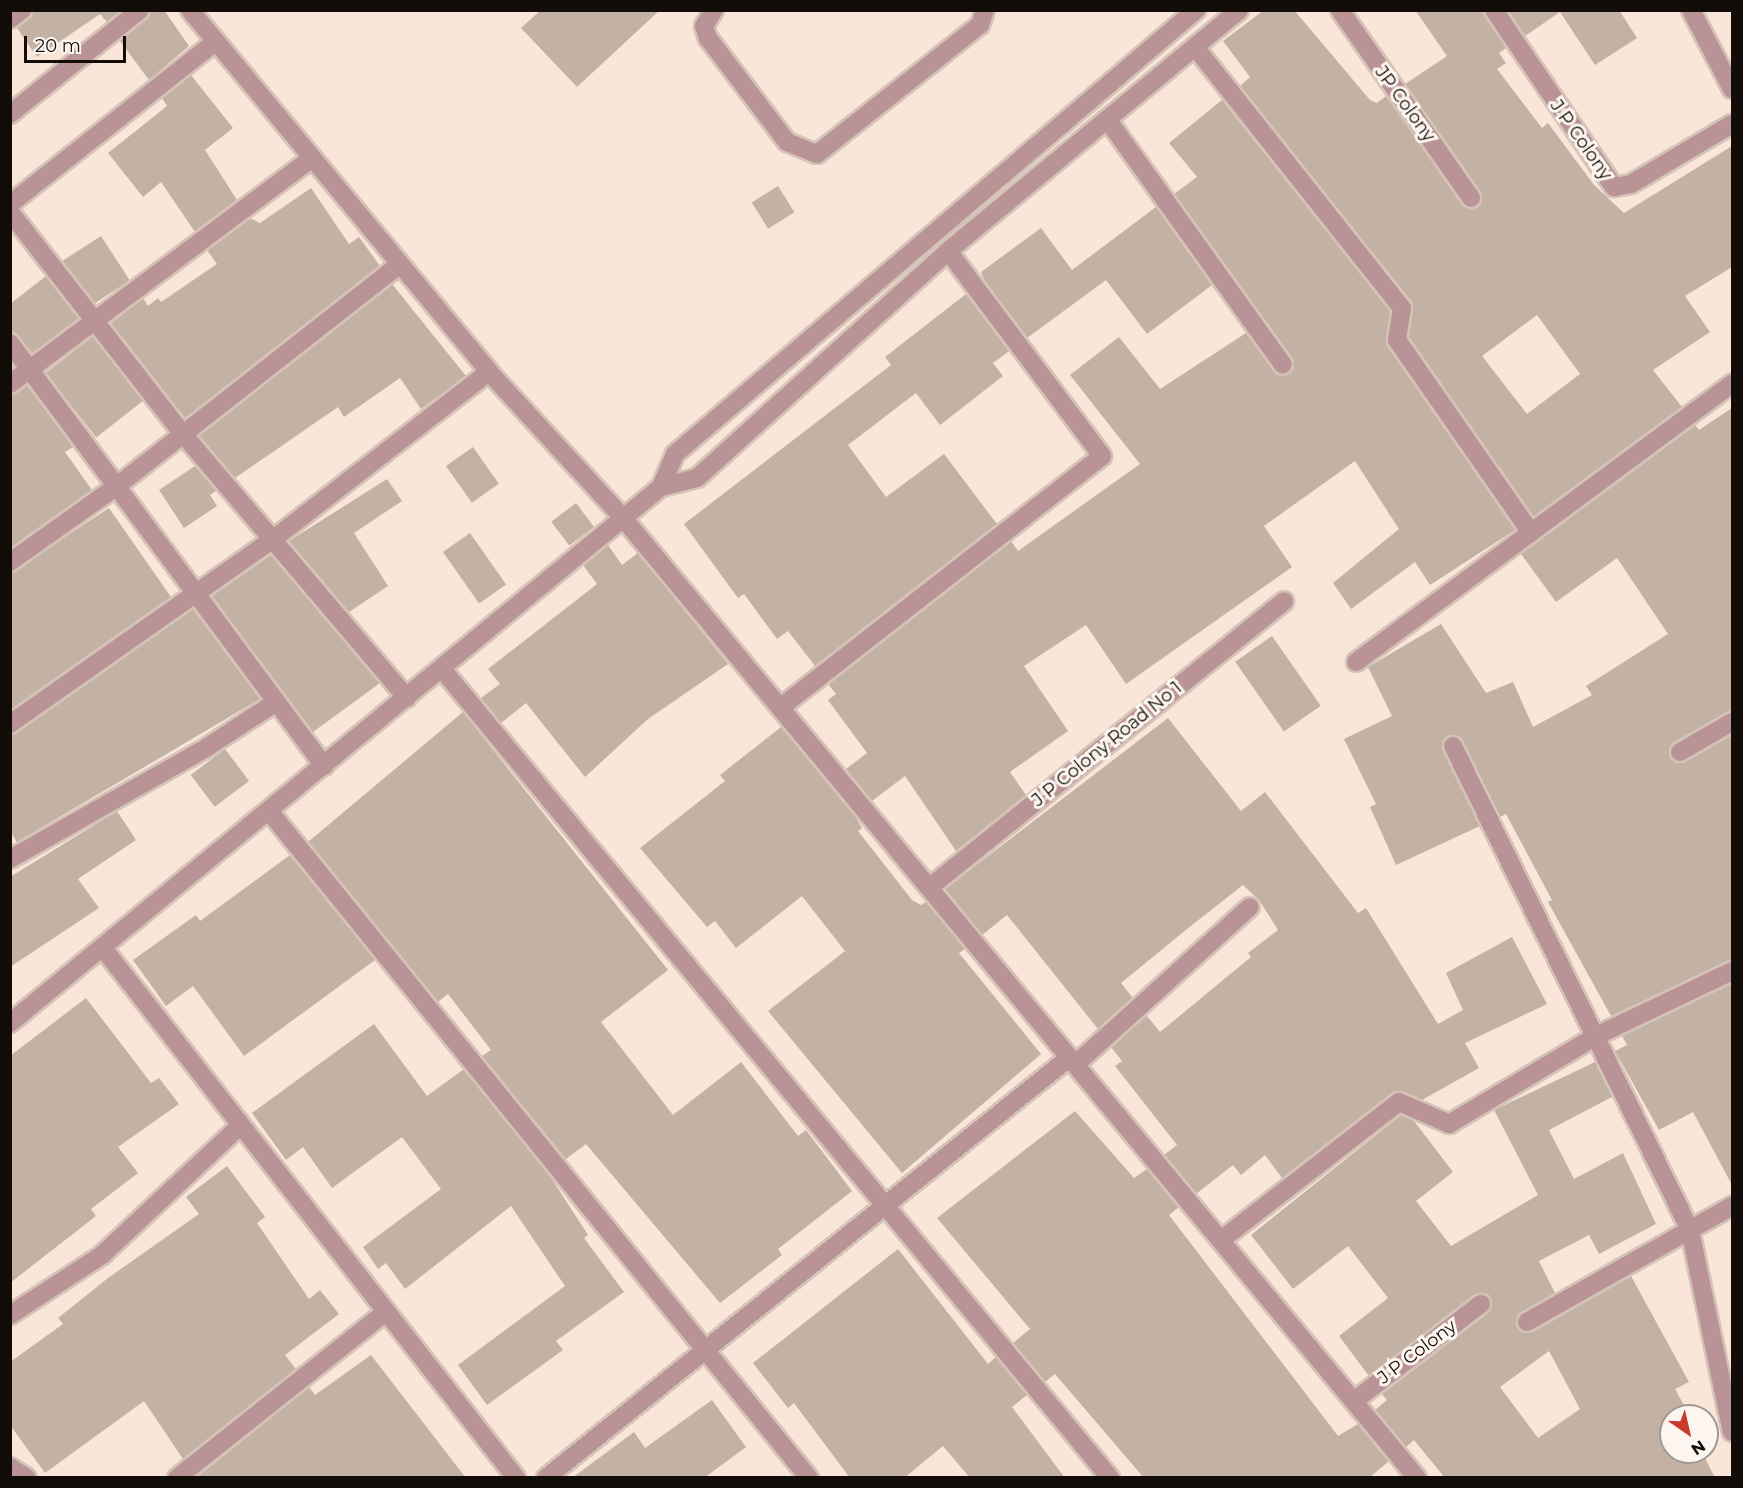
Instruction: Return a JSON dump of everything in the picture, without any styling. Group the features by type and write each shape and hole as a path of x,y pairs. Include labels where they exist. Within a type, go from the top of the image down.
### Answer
{"street":[{"path":"10,19 22,10"},
{"path":"10,114 140,10"},
{"path":"189,10 309,160 489,372 624,519 1417,1478"},
{"path":"714,10 704,26 708,38 787,142 818,154 980,25 985,10"},
{"path":"662,487 675,454 1196,10"},
{"path":"10,1023 662,487 697,478 948,251 1239,10"},
{"name":"JP Colony","path":"1340,10 1471,198"},
{"name":"J P Colony","path":"1494,10 1614,186 1631,184 1732,124"},
{"path":"1690,10 1732,89"},
{"path":"10,204 215,42"},
{"path":"1195,47 1402,308 1397,340 1532,533"},
{"path":"1107,119 1283,365"},
{"path":"10,384 309,160"},
{"path":"10,212 183,434 276,537 407,698"},
{"path":"781,707 1102,456 948,251"},
{"path":"10,562 117,486 399,265"},
{"path":"10,343 324,766"},
{"path":"10,724 276,537 489,372"},
{"path":"1356,662 1732,384"},
{"path":"675,454 697,478"},
{"name":"J P Colony Road No 1","path":"930,887 1284,601"},
{"path":"442,669 1110,1478"},
{"path":"10,859 206,748 276,702"},
{"path":"1680,752 1732,722"},
{"path":"1453,746 1690,1230 1732,1431"},
{"path":"269,811 809,1478"},
{"path":"546,1478 885,1205 1073,1060 1250,907"},
{"path":"103,948 516,1478"},
{"path":"1221,1239 1399,1102 1449,1124 1596,1036 1732,971"},
{"path":"10,1316 102,1255 241,1125"},
{"path":"1527,1322 1732,1206"},
{"name":"J P Colony","path":"1354,1401 1481,1304"},
{"path":"177,1478 387,1312"}],"building":[{"path":"33,10 121,10 107,22 100,14 37,57 17,28"},
{"path":"151,10 164,10 189,46 149,80 120,41"},
{"path":"541,10 660,10 577,87 521,28"},
{"path":"1264,10 1294,10 1370,100 1377,103 1386,96 1467,208 1481,203 1480,192 1405,84 1447,56 1415,10 1483,10 1506,48 1499,53 1506,63 1497,69 1542,128 1548,123 1594,185 1624,213 1732,146 1732,267 1685,296 1710,332 1653,370 1682,407 1533,517 1409,337 1411,301 1240,86 1250,77 1223,41","holes":["1537,315 1580,374 1527,414 1482,356"]},
{"path":"1508,10 1619,10 1637,38 1595,65 1560,12 1525,36"},
{"path":"191,75 233,128 205,150 237,200 195,232 161,182 143,197 108,153 167,106 162,98"},
{"path":"1222,100 1390,311 1388,346 1515,530 1430,585 1415,562 1351,609 1333,583 1399,529 1355,461 1264,526 1292,567 1126,684 1086,625 1024,666 1068,731 1010,772 1026,795 956,851 905,776 872,801 846,769 867,753 828,700 836,694 828,684 1011,541 1018,551 1140,464 1070,375 1119,337 1160,389 1246,333 1278,375 1293,370 1292,358 1174,194 1197,177 1169,143"},
{"path":"778,186 794,212 768,229 752,202"},
{"path":"311,188 349,244 359,237 380,266 185,418 111,323 143,298 148,306 158,298 161,302 217,264 207,250 250,218 260,223"},
{"path":"1156,207 1212,285 1147,334 1106,280 1027,338 984,280 981,272 1041,228 1072,270"},
{"path":"101,236 130,280 91,306 62,261"},
{"path":"46,276 79,318 32,354 10,332 10,304"},
{"path":"392,284 466,376 421,409 400,378 344,417 338,407 235,478 199,436"},
{"path":"966,294 1009,351 993,363 1003,376 940,425 916,393 848,445 886,497 944,454 997,524 815,666 788,631 777,639 744,594 738,598 684,524 891,365 885,357"},
{"path":"93,336 143,401 96,438 46,373"},
{"path":"27,385 73,447 65,452 92,490 10,548 10,395"},
{"path":"1732,408 1732,711 1674,742 1669,751 1681,763 1732,735 1732,960 1611,1016 1548,902 1552,900 1506,814 1500,817 1460,737 1448,736 1443,750 1480,826 1396,865 1370,807 1376,804 1344,739 1392,716 1368,667 1441,624 1486,693 1513,682 1533,727 1592,695 1586,686 1668,634 1617,558 1556,602 1521,554 1695,425 1699,430"},
{"path":"473,447 499,484 472,503 446,466"},
{"path":"195,466 216,491 210,495 217,506 184,528 159,490"},
{"path":"387,479 402,501 354,533 388,586 349,612 289,541"},
{"path":"576,503 594,527 569,546 551,522"},
{"path":"109,508 171,597 10,710 10,573"},
{"path":"470,533 506,585 479,604 443,552"},
{"path":"608,545 622,565 638,553 728,664 648,719 585,777 526,703 501,723 481,698 500,684 488,669 597,584 583,565"},
{"path":"271,555 380,683 313,732 212,596"},
{"path":"193,609 260,699 17,842 10,831 10,735"},
{"path":"1272,636 1321,706 1284,731 1235,662"},
{"path":"463,712 668,970 601,1022 673,1115 741,1062 798,1136 806,1130 852,1191 778,1249 782,1255 720,1303 586,1144 566,1159 482,1056 491,1050 448,994 438,1002 308,842"},
{"path":"1168,718 1241,811 1265,792 1358,913 1366,908 1438,1024 1463,1010 1446,973 1512,937 1547,1004 1465,1043 1479,1068 1422,1100 1393,1093 1282,1178 1265,1155 1241,1175 1233,1165 1196,1194 1164,1155 1177,1145 1115,1066 1122,1061 1111,1047 1147,1016 1160,1032 1251,957 1248,953 1278,930 1259,900 1243,885 1187,929 1121,983 1133,998 1098,1029 1007,915 982,935 945,889"},
{"path":"781,727 854,814 862,828 858,831 912,900 921,905 926,902 965,949 959,953 1041,1054 902,1173 768,1011 845,951 802,896 736,948 715,921 707,927 640,848 725,781 720,775"},
{"path":"225,749 249,781 215,807 191,775"},
{"path":"117,811 136,840 78,879 99,908 10,967 10,877"},
{"path":"290,855 420,1015 375,960 244,1056 193,986 166,1006 133,960 196,915 200,921"},
{"path":"1732,983 1732,1185 1693,1112 1659,1130 1615,1051 1627,1045 1622,1036"},
{"path":"86,998 151,1083 159,1078 179,1104 118,1147 138,1173 91,1209 96,1216 10,1283 10,1056"},
{"path":"374,1024 427,1096 464,1069 548,1173 588,1235 584,1238 624,1292 556,1341 563,1350 487,1405 458,1365 565,1286 511,1206 405,1289 386,1263 378,1269 363,1247 441,1189 402,1137 332,1188 303,1147 286,1160 252,1113"},
{"path":"1595,1062 1612,1097 1549,1130 1574,1179 1623,1153 1656,1224 1599,1254 1589,1235 1539,1261 1555,1293 1521,1313 1517,1327 1533,1332 1631,1276 1689,1382 1675,1389 1683,1404 1659,1404 1659,1464 1708,1464 1715,1478 1445,1478 1414,1440 1406,1447 1375,1410 1387,1400 1382,1394 1488,1313 1490,1297 1474,1295 1369,1376 1339,1336 1388,1298 1348,1246 1293,1289 1251,1235 1401,1115 1414,1121 1453,1172 1416,1201 1451,1246 1538,1195 1494,1110","holes":["1549,1351 1580,1409 1538,1438 1500,1387"]},
{"path":"1075,1111 1134,1178 1147,1169 1179,1207 1169,1215 1338,1436 1358,1424 1389,1461 1369,1478 1144,1478 1055,1374 1045,1382 1013,1343 1030,1329 937,1218"},
{"path":"227,1166 265,1217 257,1223 309,1299 320,1290 339,1314 285,1355 296,1369 183,1459 144,1401 45,1473 10,1425 10,1362 63,1324 58,1318 108,1278 199,1214 186,1197"},
{"path":"898,1249 988,1364 996,1357 1027,1395 1012,1407 1065,1478 970,1478 943,1446 904,1478 850,1478 794,1403 788,1408 753,1363"},
{"path":"371,1355 466,1478 196,1478 309,1387 315,1395"},
{"path":"712,1400 746,1447 704,1478 572,1478 634,1432 645,1448"}]}
